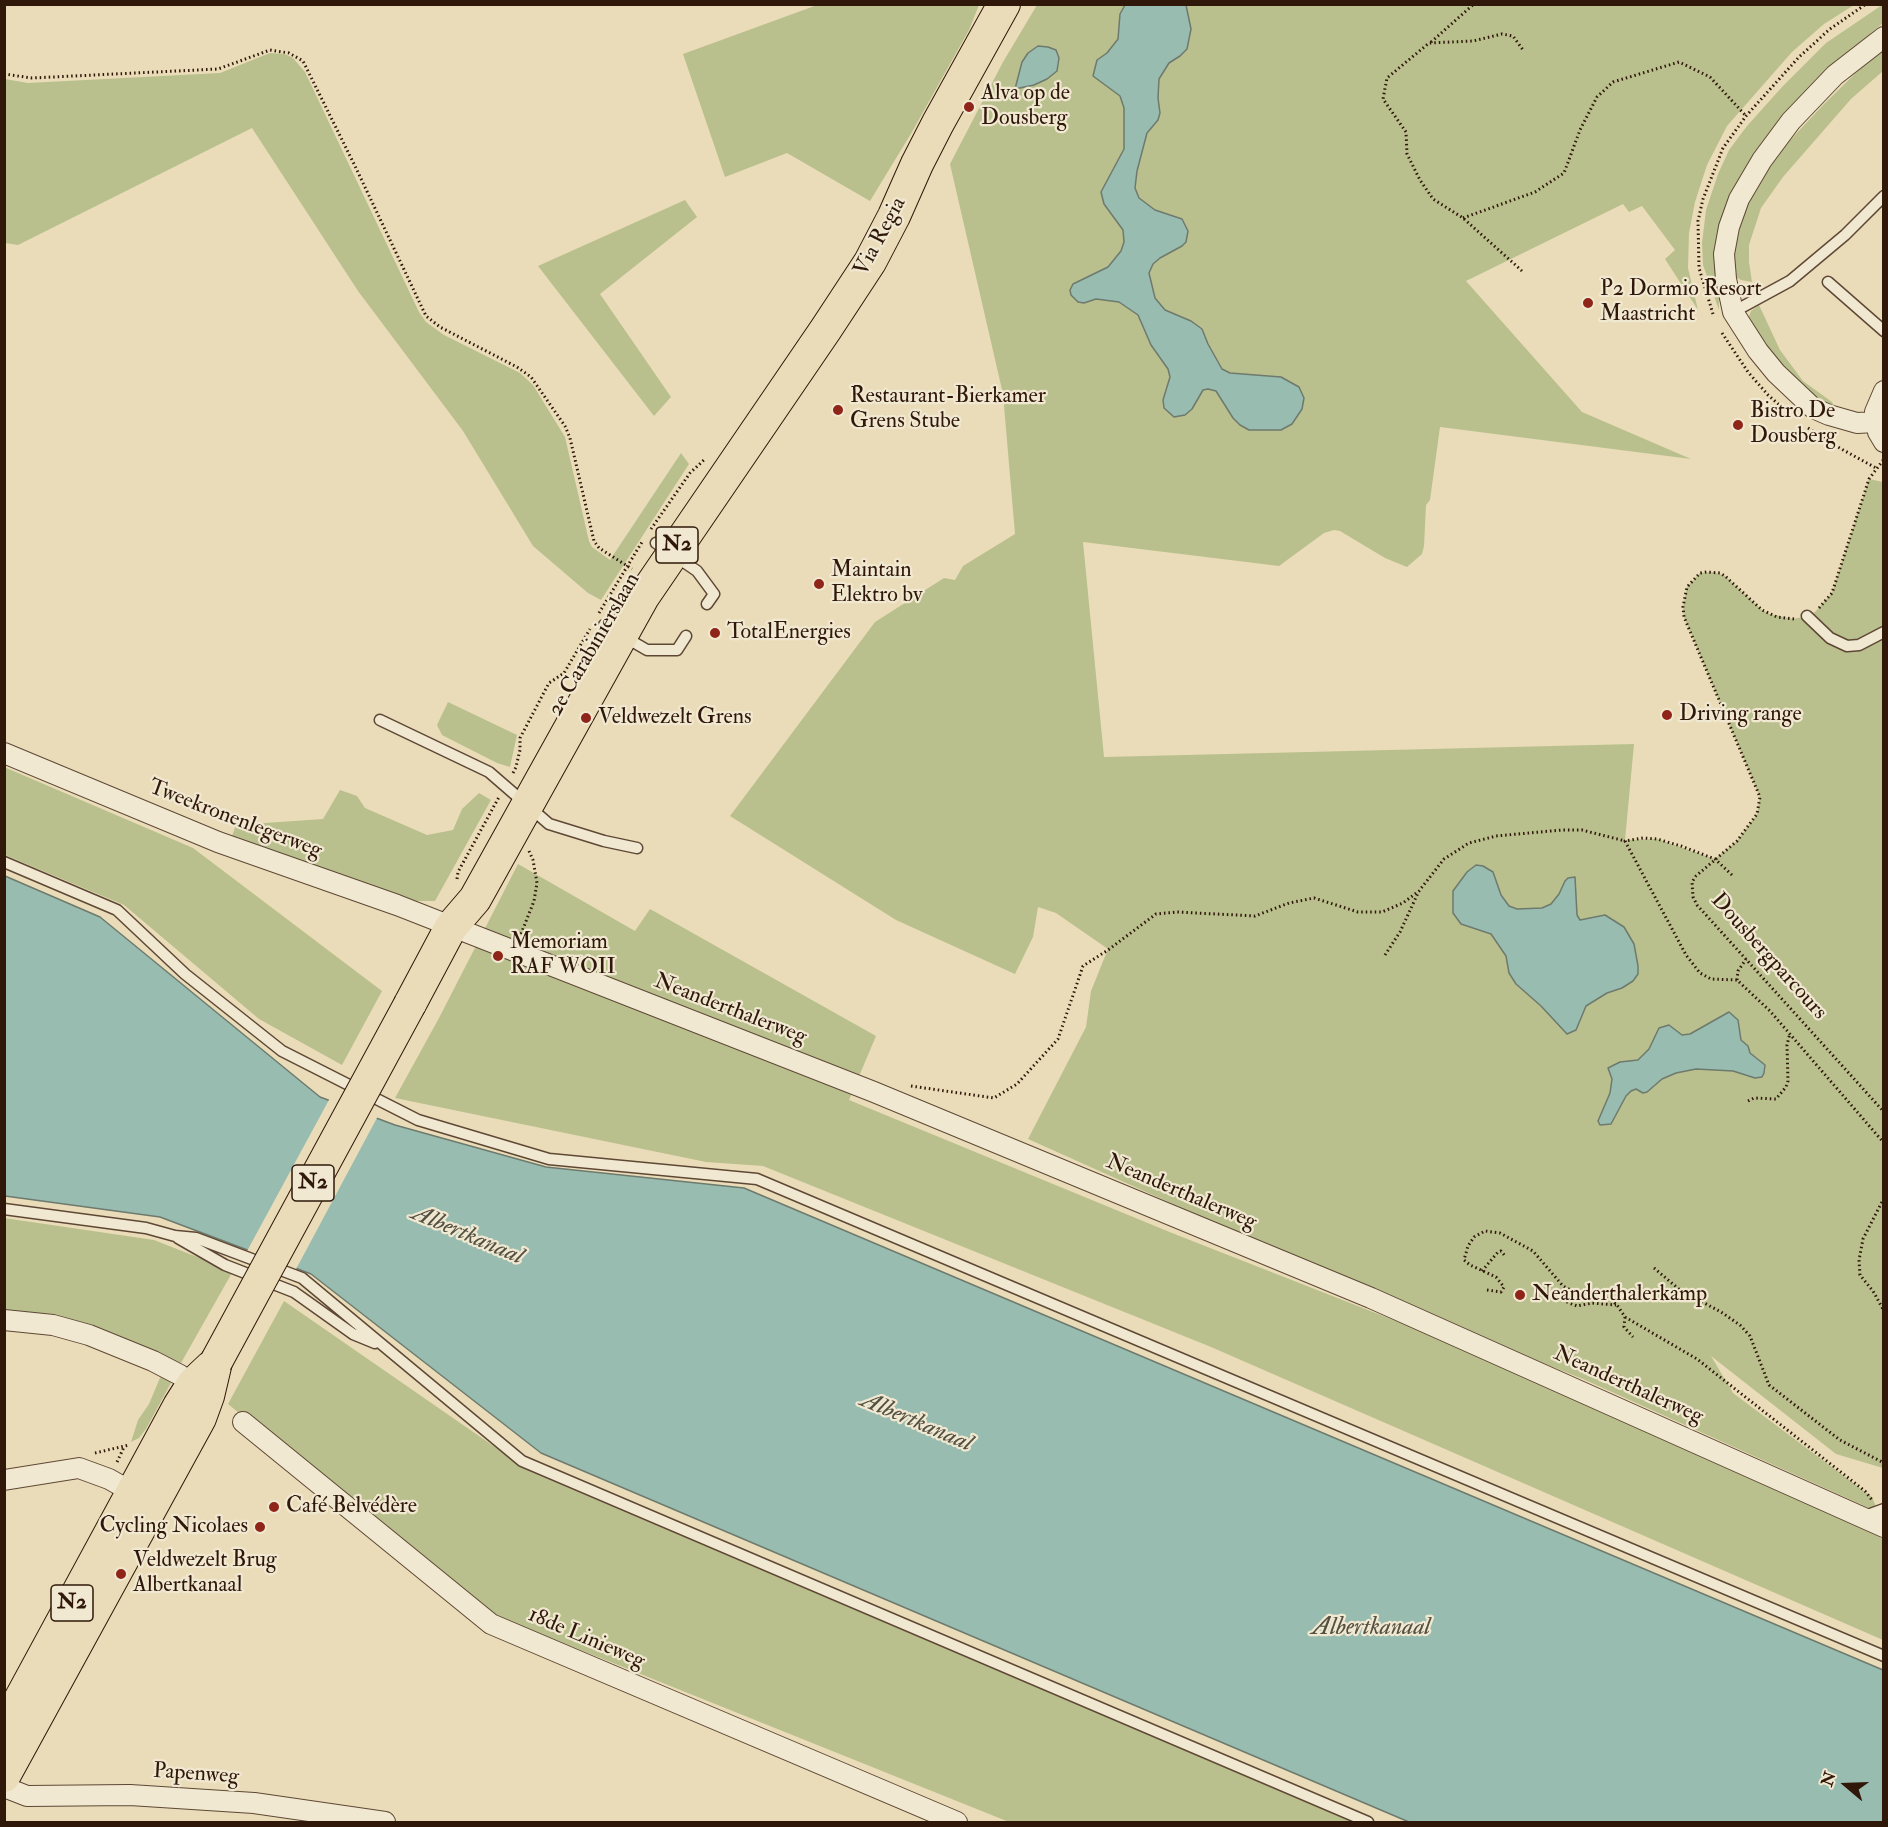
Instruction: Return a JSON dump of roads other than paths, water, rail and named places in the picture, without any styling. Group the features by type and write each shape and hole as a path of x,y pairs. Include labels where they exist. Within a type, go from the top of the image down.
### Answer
{"main road":[{"name":"Via Regia","path":"837,299 917,164 1004,4"},
{"name":"2e Carabinierslaan","path":"4,1776 143,1498 179,1406 201,1390 451,927 460,892 603,625 664,548 837,299"},
{"name":"2e Carabinierslaan","path":"4,1729 143,1498"}],"street":[{"path":"1875,422 1857,423 1813,408 1776,373 1758,351 1733,312 1726,279 1724,254 1729,228 1746,185 1762,160 1791,121 1835,75 1884,37"},
{"path":"1884,391 1877,402 1875,422 1884,442"},
{"name":"Tweekronenlegerweg","path":"4,753 218,842 397,905 451,927"},
{"name":"Neanderthalerweg","path":"451,927 874,1092 1371,1298 1884,1527"},
{"path":"4,1320 53,1324 89,1335 153,1361 201,1390"},
{"name":"18de Linieweg","path":"243,1422 491,1624 957,1822"},
{"path":"4,1480 79,1468 109,1479 143,1498"},
{"name":"Papenweg","path":"4,1787 27,1796 130,1795 254,1803 385,1822"}],"lane":[{"path":"1733,312 1797,275 1845,235 1884,196"},
{"path":"1828,282 1884,331"},
{"path":"664,548 697,571 714,594 707,604"},
{"path":"1807,616 1830,638 1847,646 1859,645 1884,632"},
{"path":"603,625 647,650 677,650 686,636"},
{"path":"380,720 489,772 549,824 604,841 637,848"},
{"path":"4,862 117,910 185,974 282,1051 418,1120 549,1159 757,1179 1884,1656"},
{"path":"4,1209 146,1228 175,1236 196,1238 302,1278 522,1461 1368,1822"},
{"path":"175,1236 225,1265 294,1292 353,1334 382,1345"},
{"path":"1862,1517 1883,1509"}],"water":[{"path":"1125,5 1186,5 1191,29 1187,49 1169,63 1159,79 1160,113 1158,120 1147,133 1137,171 1135,188 1139,198 1155,210 1182,219 1188,231 1186,242 1182,246 1153,264 1149,273 1155,298 1165,310 1191,321 1202,329 1222,369 1230,373 1281,377 1299,387 1304,398 1302,409 1292,424 1281,430 1249,430 1240,425 1216,391 1208,389 1203,390 1192,409 1185,415 1174,417 1164,408 1163,400 1170,377 1168,369 1151,345 1138,315 1119,302 1096,299 1084,303 1078,302 1071,295 1070,290 1073,284 1108,267 1121,251 1124,242 1123,230 1104,204 1101,192 1124,149 1124,108 1120,96 1093,76 1097,60 1107,53 1118,39 1120,14"},
{"path":"1038,46 1056,50 1059,58 1057,71 1034,85 1015,89 1022,62 1028,53"},
{"path":"1476,865 1493,872 1501,895 1509,906 1517,909 1542,908 1551,904 1565,881 1575,877 1577,915 1580,920 1605,915 1624,927 1634,944 1638,974 1633,981 1622,988 1607,993 1586,1006 1576,1030 1567,1034 1516,984 1509,973 1506,956 1491,934 1461,924 1453,913 1453,891 1467,872"},
{"name":"Albertkanaal","path":"5,876 100,917 320,1097 395,1125 546,1167 744,1188 1883,1670 1883,1822 1409,1822 541,1453 311,1274 160,1217 5,1196"},
{"path":"1729,1012 1738,1020 1741,1040 1748,1046 1750,1053 1765,1065 1762,1077 1755,1078 1733,1071 1696,1069 1676,1073 1662,1079 1647,1092 1643,1093 1636,1089 1631,1091 1611,1124 1600,1125 1598,1121 1610,1093 1612,1079 1608,1068 1620,1062 1638,1060 1649,1049 1659,1028 1669,1025 1682,1035 1690,1034"}],"place":[{"name":"Alva op de Dousberg","path":"969,107"},
{"name":"P2 Dormio Resort Maastricht","path":"1588,303"},
{"name":"Restaurant-Bierkamer Grens Stube","path":"838,410"},
{"name":"Bistro De Dousberg","path":"1738,425"},
{"name":"Maintain Elektro bv","path":"819,584"},
{"name":"TotalEnergies","path":"715,633"},
{"name":"Driving range","path":"1667,715"},
{"name":"Veldwezelt Grens","path":"586,718"},
{"name":"Memoriam RAF WOII","path":"498,956"},
{"name":"Neanderthalerkamp","path":"1520,1295"},
{"name":"Café Belvédère","path":"274,1507"},
{"name":"Cycling Nicolaes","path":"260,1527"},
{"name":"Veldwezelt Brug Albertkanaal","path":"121,1574"}]}
